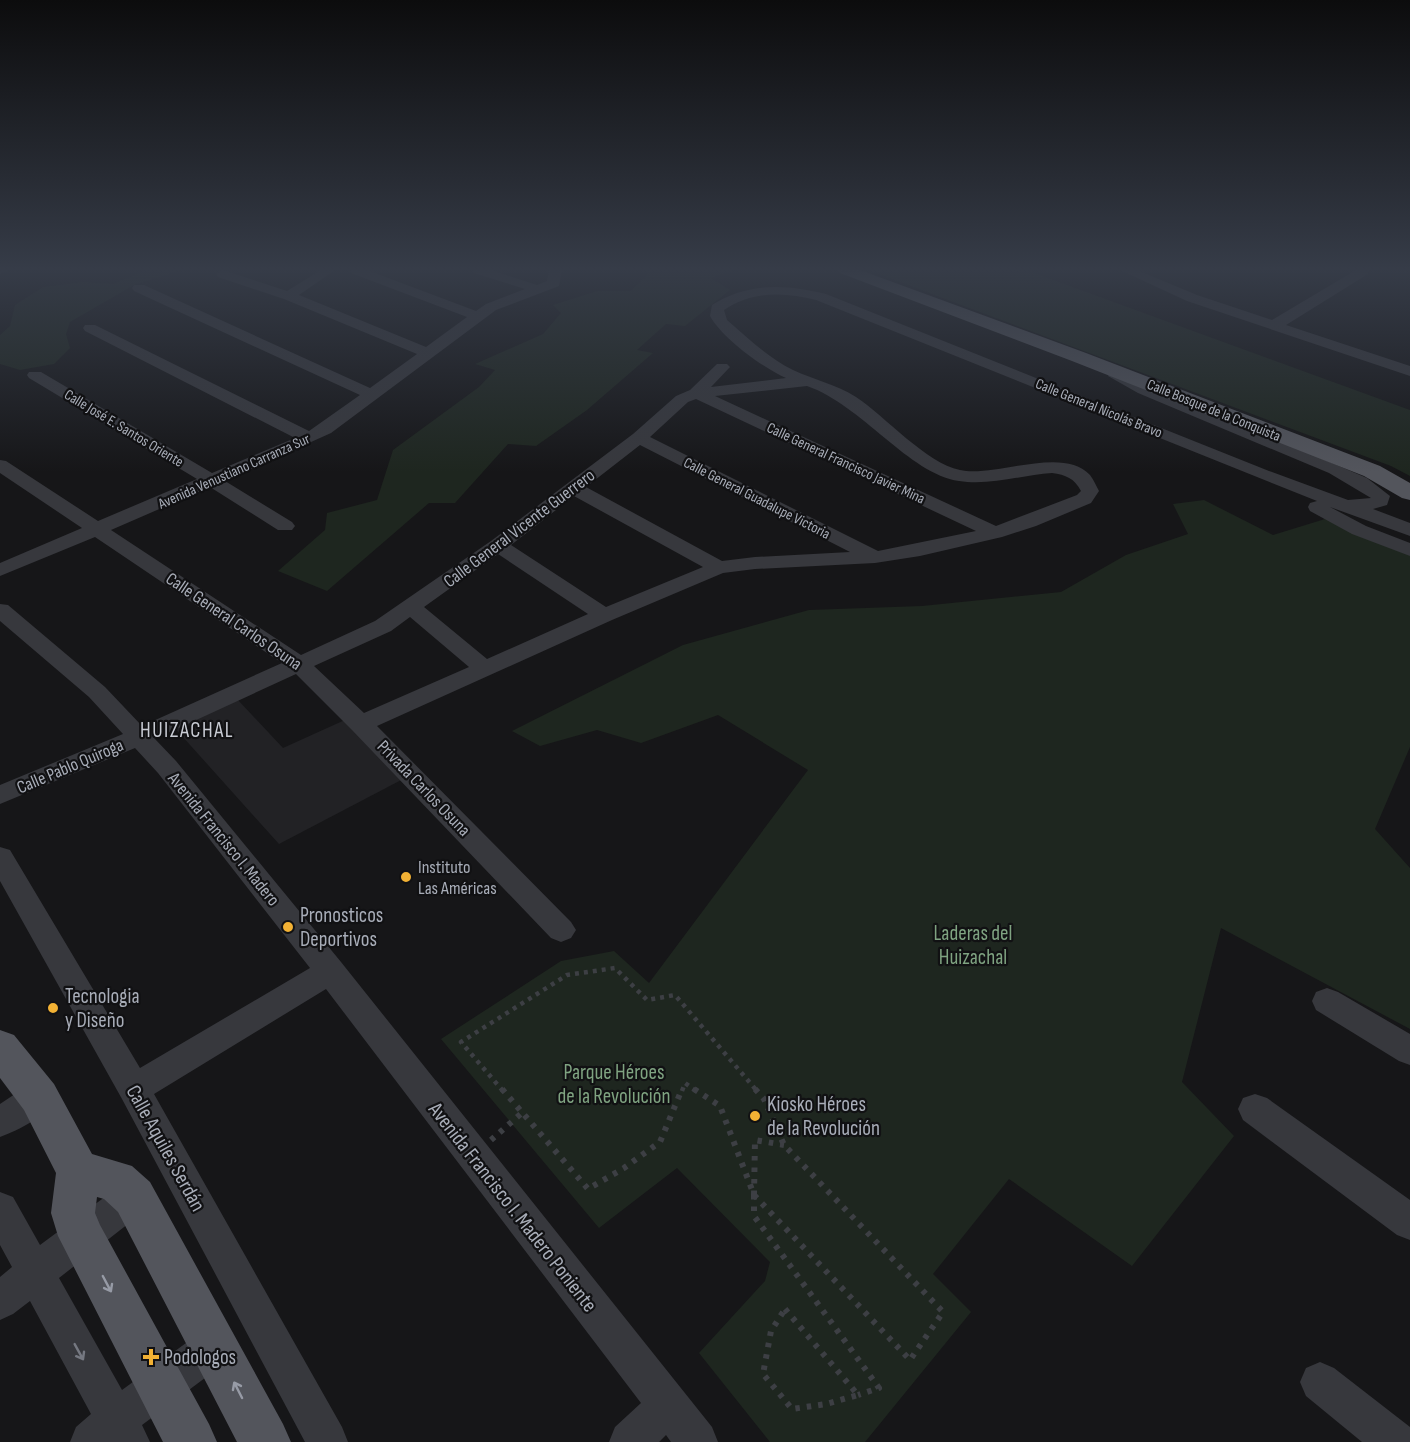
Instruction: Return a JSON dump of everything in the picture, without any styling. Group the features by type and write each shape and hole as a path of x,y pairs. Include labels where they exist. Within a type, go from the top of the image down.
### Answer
{"main road":[{"name":"Calle Bosque de la Conquista","path":"1026,337 1372,471 1410,493"},
{"name":"Calle Bosque de la Conquista","path":"1048,337 1380,461 1410,476"},
{"path":"0,1047 39,1097 78,1171 73,1213 81,1236 191,1442"},
{"path":"78,1171 116,1181 134,1197 265,1442"}],"street":[{"path":"109,337 309,438"},
{"path":"246,337 370,394"},
{"path":"390,337 428,353"},
{"name":"Avenida Venustiano Carranza Sur","path":"0,570 213,481 309,438 449,337"},
{"name":"Calle General Nicolás Bravo","path":"738,337 789,374 838,393 864,410 938,468 949,473 976,477 1058,467 1071,471 1088,484 1090,491 1084,499 1046,516 995,532"},
{"name":"Calle General Nicolás Bravo","path":"921,337 1263,475 1346,506 1375,505 1380,501 1381,496 1361,482 1335,469 1144,390 1079,357"},
{"path":"1307,337 1410,371"},
{"name":"Calle General Vicente Guerrero","path":"299,664 383,626 412,608 639,438 682,399 696,393 722,367"},
{"name":"Calle José E. Santos Oriente","path":"35,375 285,526"},
{"path":"696,393 810,381"},
{"name":"Calle General Francisco Javier Mina","path":"696,393 995,532"},
{"name":"Calle General Guadalupe Victoria","path":"639,438 875,557"},
{"name":"Calle General Carlos Osuna","path":"0,465 299,664 362,724"},
{"name":"Calle General Nicolás Bravo","path":"1263,475 1359,530 1410,550"},
{"path":"573,488 718,568"},
{"path":"1346,506 1410,530"},
{"path":"362,724 604,615 718,568 755,563 875,557 920,550 995,532"},
{"path":"498,545 604,615"},
{"path":"412,608 484,668"},
{"name":"Avenida Francisco I. Madero","path":"0,610 97,692 139,737 330,971"},
{"name":"Calle Pablo Quiroga","path":"0,795 139,737 299,664"},
{"name":"Privada Carlos Osuna","path":"362,724 561,930"},
{"name":"Calle Aquiles Serdán","path":"0,857 134,1089 327,1442"},
{"path":"134,1089 330,971"},
{"name":"Avenida Francisco I. Madero Poniente","path":"330,971 697,1442"},
{"path":"1327,1001 1410,1051"},
{"path":"0,1122 39,1097"},
{"path":"1255,1109 1410,1222"},
{"path":"0,1302 81,1236 134,1197"},
{"path":"0,1209 36,1274 112,1434 161,1385 215,1346"},
{"path":"1320,1382 1395,1442"},
{"path":"630,1442 668,1405"}],"path":[{"path":"615,968 647,1000 675,995 764,1099 784,1146 944,1312 910,1359 754,1195 720,1106 685,1083 660,1142 624,1168 588,1189 523,1112 460,1042 567,975 615,968"},
{"path":"473,1156 523,1112"},
{"path":"784,1146 755,1140 754,1216 879,1388 858,1396 827,1405 792,1409 763,1374 771,1331 785,1309 858,1396"}],"shaded area":[{"path":"237,699 283,748 347,719 405,778 279,844 173,726"}],"green space":[{"path":"0,337 67,337 70,348 54,364 20,370 0,364"},
{"path":"536,337 651,337 637,350 653,353 587,410 536,446 508,444 455,503 429,503 327,591 278,571 325,530 327,513 377,500 393,450 479,387 495,370 475,364"},
{"path":"1048,337 1211,337 1410,410 1410,476 1391,466"},
{"name":"Laderas del Huizachal","path":"1204,500 1273,535 1325,519 1410,554 1410,747 1375,829 1410,868 1410,1029 1221,928 1182,1082 1234,1136 1132,1266 1009,1179 933,1274 971,1312 865,1442 770,1442 699,1353 765,1281 770,1262 677,1168 599,1228 441,1039 561,961 614,951 649,983 808,770 718,715 641,743 597,730 540,746 512,731 683,645 809,610 922,606 1061,592 1126,555 1188,534 1173,504"}],"place":[{"name":"Instituto Las Américas","path":"406,877"},
{"name":"Pronosticos Deportivos","path":"288,927"},
{"name":"Tecnologia y Diseño","path":"53,1008"},
{"name":"Kiosko Héroes de la Revolución","path":"755,1116"},
{"name":"Podologos","path":"151,1357"}],"district":[{"name":"HUIZACHAL","path":"187,730"}],"park label":[{"name":"Parque Héroes de la Revolución","path":"614,1084"}]}
